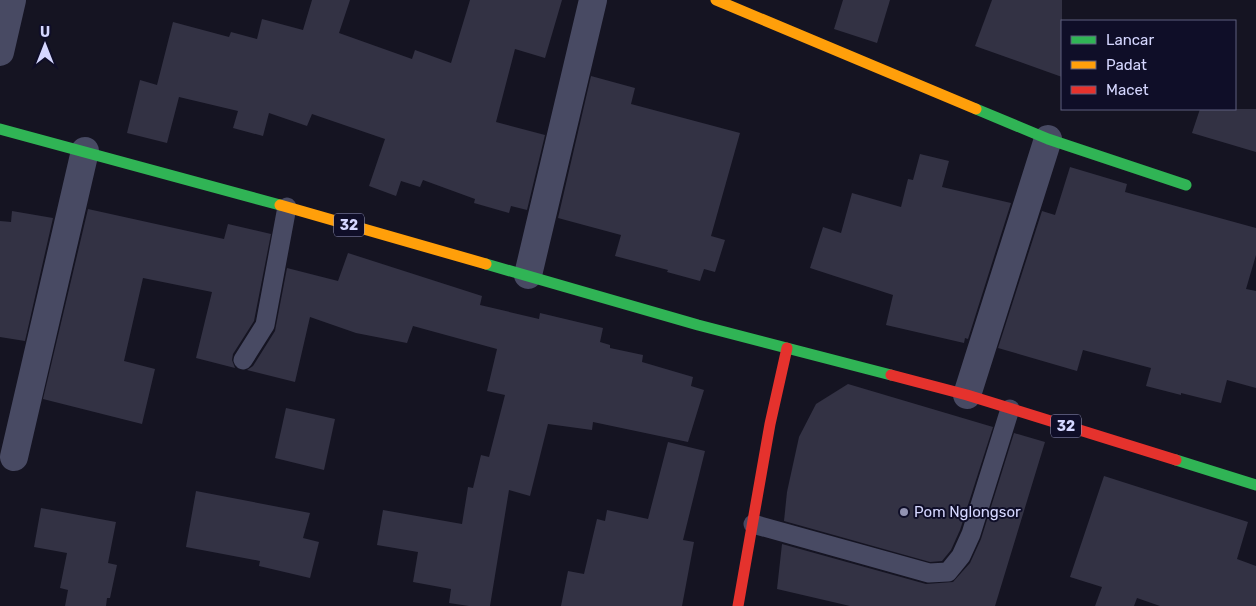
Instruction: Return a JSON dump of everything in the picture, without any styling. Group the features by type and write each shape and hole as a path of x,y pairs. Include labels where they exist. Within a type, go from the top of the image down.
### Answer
{"main road":[{"path":"716,0 1048,139 1186,185"},
{"name":"32","path":"0,129 85,151 787,348 967,395 1256,484"},
{"path":"738,606 770,424 787,348"}],"street":[{"path":"0,52 12,0"},
{"path":"528,276 592,0"},
{"path":"967,395 1048,139"},
{"path":"14,457 85,151"}],"lane":[{"path":"243,360 265,325 287,208"},
{"path":"753,524 928,573 948,572 961,556 971,534 1010,409"}],"building":[{"path":"312,0 350,0 339,33 412,59 415,50 451,63 470,0 562,0 545,58 515,49 496,122 545,135 527,210 511,206 509,213 474,203 475,199 423,180 420,187 401,181 396,196 369,186 385,139 312,114 307,126 269,113 263,136 233,128 238,111 179,97 167,143 127,133 140,80 157,85 173,22 229,37 231,32 257,39 262,19 303,30"},
{"path":"843,0 890,0 877,43 834,29"},
{"path":"992,0 1062,0 1061,77 975,46"},
{"path":"591,76 635,88 631,104 740,133 711,236 725,240 715,272 704,269 700,281 667,272 668,270 615,256 621,235 558,218"},
{"path":"1256,109 1256,152 1192,133 1200,110"},
{"path":"920,154 949,161 942,187 1011,203 968,339 965,338 964,343 886,325 893,295 810,268 823,227 841,233 852,193 901,207 908,179 913,180"},
{"path":"1070,167 1127,184 1125,192 1256,228 1256,255 1246,289 1256,291 1256,388 1227,380 1221,403 1146,386 1151,368 1083,350 1077,371 998,348 1042,211 1055,215"},
{"path":"88,209 224,239 228,224 271,234 254,321 233,354 232,360 235,368 196,358 212,292 143,278 124,361 155,369 142,424 43,399"},
{"path":"12,211 53,218 25,341 0,337 0,221 11,222"},
{"path":"348,253 482,296 480,305 539,319 540,313 603,328 600,342 610,345 610,348 643,355 642,362 693,377 691,386 704,390 688,442 593,422 592,430 548,424 530,496 509,490 490,606 469,606 449,603 451,589 413,582 418,552 377,545 383,510 462,524 468,487 473,488 481,455 489,457 505,395 487,391 497,349 413,326 407,343 356,333 310,317 295,382 247,370 253,366 275,331 287,268 338,281"},
{"path":"848,384 993,427 960,530 951,550 942,561 930,562 784,521 787,492 799,437 816,404"},
{"path":"286,408 335,419 324,470 275,458"},
{"path":"1014,433 1045,442 995,606 850,606 777,589 782,544 926,584 953,582 970,563 981,539"},
{"path":"668,442 705,451 683,540 694,542 682,606 561,606 568,571 584,574 597,519 605,521 607,510 648,519"},
{"path":"1104,476 1248,522 1237,559 1256,566 1256,606 1160,606 1137,598 1134,606 1095,606 1102,587 1070,577"},
{"path":"196,491 310,513 303,538 319,542 310,578 259,566 260,561 186,547"},
{"path":"41,508 116,522 108,563 117,565 110,598 107,598 106,606 65,606 68,590 60,588 67,553 34,547"}],"traffic: fast":[{"path":"976,109 1048,139 1186,185"},
{"path":"0,129 280,205"},
{"path":"486,264 698,325 891,375"},
{"path":"1176,460 1256,485"}],"traffic: slow":[{"path":"716,0 976,109"},
{"path":"280,205 486,264"}],"traffic: jam":[{"path":"738,606 770,424 787,348"},
{"path":"891,375 967,395 1176,460"}],"place":[{"name":"Pom Nglongsor","path":"904,512"}]}
